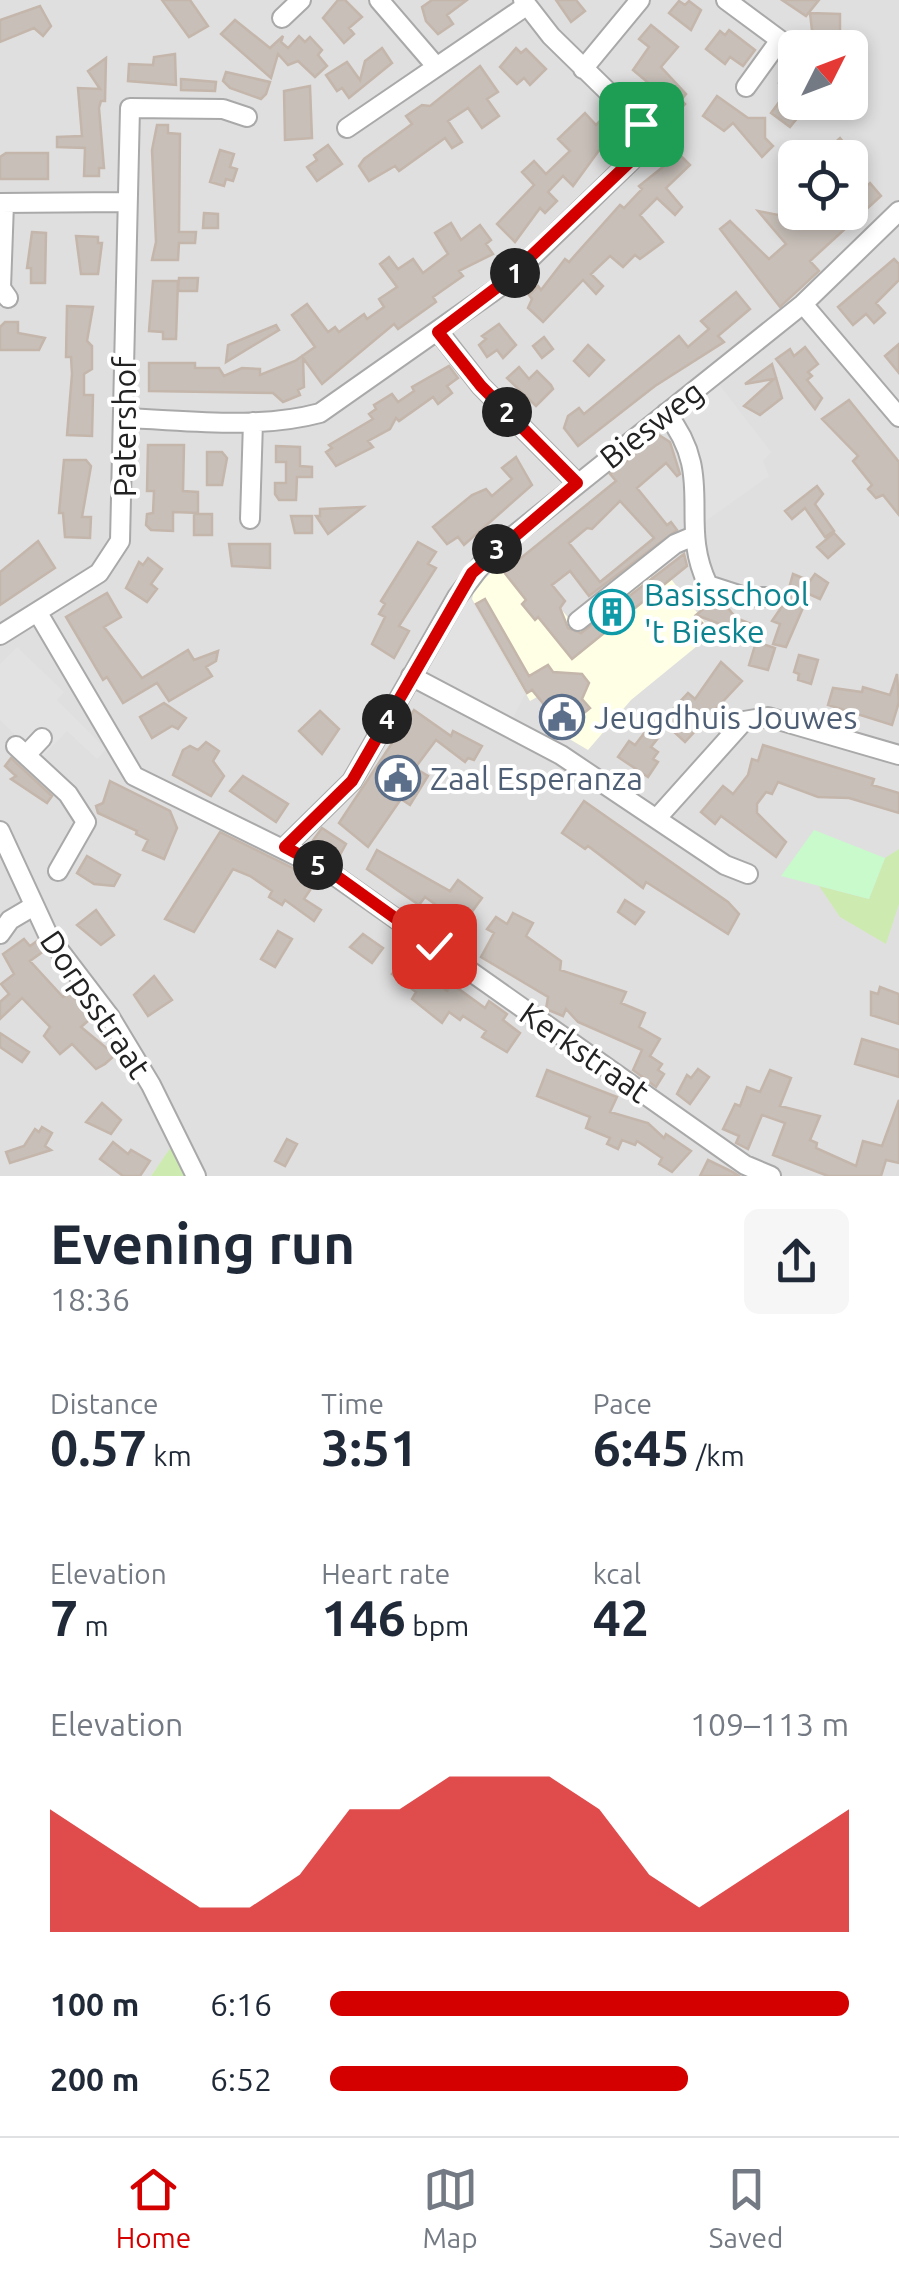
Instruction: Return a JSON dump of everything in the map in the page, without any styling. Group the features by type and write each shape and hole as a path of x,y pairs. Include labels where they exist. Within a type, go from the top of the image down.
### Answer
{"street":[{"path":"282,18 302,0"},
{"path":"379,0 435,64"},
{"path":"583,69 640,0"},
{"path":"726,0 780,40 746,87"},
{"path":"124,418 253,422 320,414 438,332 541,250 645,142 641,124 583,69 524,3 347,128"},
{"name":"Patershof","path":"38,614 99,573 120,542 130,108 223,110 247,117"},
{"path":"8,298 1,288 2,203 126,202"},
{"name":"Biesweg","path":"285,847 352,781 472,573 577,483 803,304 899,210"},
{"path":"803,304 899,418"},
{"path":"438,332 481,386 577,483"},
{"path":"666,413 682,433 695,467 695,558 708,585 746,596 774,598"},
{"path":"250,519 253,422"},
{"path":"578,620 675,544 694,536"},
{"path":"0,635 38,614"},
{"name":"Kerkstraat","path":"38,614 134,776 331,872 746,1166 771,1176"},
{"path":"411,676 561,755 725,866 748,874"},
{"path":"657,818 744,720 768,717 899,755"},
{"path":"42,738 21,751 68,794 86,822 58,871"},
{"name":"Dorpsstraat","path":"0,831 32,907 110,1017 196,1176"},
{"path":"0,934 10,920 32,907"}],"shaded area":[{"path":"0,0 899,0 899,1176 185,1176 171,1148 151,1176 0,1176"},
{"path":"718,383 771,452 763,461 769,476 700,525 702,466 681,412"},
{"path":"499,566 523,597 560,608 576,627 646,571 659,588 671,579 713,633 631,700 588,750 561,734 564,729 537,697 530,701 472,599 475,587"},
{"path":"467,593 525,694 511,722 437,682 429,673 428,660"},
{"path":"17,647 64,692 57,700 106,749 97,759 67,731 40,759 0,720 0,664"}],"green space":[{"path":"814,830 885,858 869,899 781,876"},
{"path":"899,849 899,904 886,944 840,917 819,886 869,899 885,858"},
{"path":"171,1147 184,1176 151,1176"}],"building":[{"path":"162,0 190,0 208,26 189,37"},
{"path":"338,0 345,0 362,17 349,28 354,34 344,43 323,18"},
{"path":"432,0 467,0 447,15 453,24 438,34 426,21 422,7"},
{"path":"556,0 576,0 585,11 571,22"},
{"path":"782,0 819,0 806,16"},
{"path":"679,1 685,5 689,1 701,10 691,30 669,13"},
{"path":"40,6 51,26 43,36 34,28 0,42 0,20"},
{"path":"810,13 840,14 840,30 812,30"},
{"path":"235,20 270,48 283,36 281,42 288,48 299,36 305,42 310,37 322,50 318,55 327,66 315,77 298,61 288,65 278,54 271,78 221,34"},
{"path":"651,25 678,47 661,67 686,94 681,100 685,104 675,115 670,110 666,114 654,102 651,97 658,91 633,70 649,47 639,39"},
{"path":"729,30 755,50 743,66 730,57 725,64 706,49 720,31 725,35"},
{"path":"382,48 392,63 349,98 342,88 337,91 326,75 347,62 360,80 365,61"},
{"path":"516,48 521,53 526,49 546,69 530,85 524,78 517,84 500,67"},
{"path":"175,54 176,85 128,81 129,64 153,65 154,57"},
{"path":"106,58 105,101 101,101 99,108 104,168 99,168 99,176 84,176 85,148 57,147 57,137 82,136 78,88 100,89 88,71"},
{"path":"480,66 498,92 487,99 499,116 482,128 468,108 448,121 462,142 452,148 445,138 399,171 395,166 369,181 359,166 364,159 412,124 406,116 422,105 430,106"},
{"path":"226,72 270,82 266,94 261,99 230,88 223,81"},
{"path":"181,79 216,82 215,91 181,90"},
{"path":"310,86 312,138 285,140 284,91"},
{"path":"717,96 748,118 765,118 765,138 773,146 762,157 733,123 724,131 703,116"},
{"path":"585,113 596,125 601,120 610,128 605,133 614,143 604,153 600,149 573,186 563,176 548,192 557,201 545,213 540,208 515,242 497,224 534,185 522,172 534,161 546,174 570,151 558,139"},
{"path":"157,125 168,125 168,133 180,134 179,232 196,232 195,243 179,243 178,260 152,260 156,242 152,150"},
{"path":"328,145 342,164 317,181 307,167 317,160 314,155"},
{"path":"220,150 234,154 230,167 237,169 233,181 226,179 224,186 210,182"},
{"path":"675,150 690,165 666,188 682,207 675,215 657,198 640,215 663,242 640,259 635,255 623,267 610,256 591,274 603,286 596,294 583,280 543,322 528,308 532,299 529,295 538,286 541,290 565,259 569,262 620,205 624,208 642,189 639,186 669,162 666,159"},
{"path":"6,153 48,153 48,179 0,179 0,157"},
{"path":"868,185 881,196 868,208"},
{"path":"758,211 778,215 778,230 844,230 810,261 819,271 780,307 720,229 730,221 769,259 786,244"},
{"path":"204,213 218,214 218,228 203,228"},
{"path":"451,223 461,240 480,225 491,240 486,244 493,254 459,271 463,276 433,297 436,302 398,329 394,324 322,384 303,358 304,387 298,390 300,395 283,402 273,393 149,391 149,363 195,363 195,368 219,368 224,376 242,368 260,369 260,375 295,361 315,347 292,315 307,304 328,332 335,327 339,332 364,314 367,319 384,307 379,299 397,287 380,264 389,257 398,269 413,259 423,273 448,254 435,233"},
{"path":"32,232 46,233 45,283 31,283 31,268 27,268"},
{"path":"76,236 98,237 98,243 102,243 98,274 81,274"},
{"path":"894,259 899,264 899,280 876,303 885,313 874,323 866,314 853,325 838,307"},
{"path":"179,278 198,278 197,291 178,291"},
{"path":"153,281 178,281 176,339 163,339 163,332 149,331"},
{"path":"736,292 750,309 718,336 724,342 655,386 578,446 564,428 568,416 579,408 584,414 679,336 688,347 709,329 701,321"},
{"path":"67,306 93,307 87,341 92,346 92,369 84,374 84,395 93,395 92,436 67,435 72,374 71,357 66,357"},
{"path":"5,322 18,322 18,333 45,338 39,350 0,350 0,327"},
{"path":"499,324 516,345 503,358 497,350 487,357 479,345 486,339 482,336"},
{"path":"276,325 279,330 226,362 228,345"},
{"path":"544,337 553,349 542,358 533,346"},
{"path":"899,344 899,373 885,356"},
{"path":"588,345 604,360 589,376 574,361"},
{"path":"805,347 818,364 808,372 812,376 807,380 822,398 815,409 776,359 790,349 794,356"},
{"path":"772,364 782,398 760,415 744,406 774,379 745,384"},
{"path":"449,366 458,378 447,386 452,393 438,404 433,397 399,421 396,418 390,429 368,441 373,447 336,466 326,452 332,448 329,445 373,419 369,414 376,409 374,405 392,394 398,402 414,391 412,387"},
{"path":"519,367 529,379 537,371 553,389 536,406 507,378"},
{"path":"849,400 899,462 899,515 883,495 876,498 868,489 872,485 853,461 858,456 822,419"},
{"path":"659,435 670,442 680,474 677,476 666,463 637,488 667,525 671,522 677,530 589,596 570,571 552,585 565,601 560,608 568,628 581,633 684,554 687,566 572,659 538,617 535,620 522,604 526,600 500,567 512,557 516,562 616,481 610,474","holes":["620,501 654,538 600,582 569,543 587,528 592,529"]},
{"path":"148,445 184,445 183,491 198,492 198,513 173,512 173,531 151,530 146,525 147,514 153,513 154,491 147,491"},
{"path":"276,446 300,447 300,466 312,467 312,477 297,477 296,500 279,500 275,494 275,483 286,483 286,462 276,462"},
{"path":"207,452 222,452 227,458 222,485 207,485"},
{"path":"516,457 532,485 464,545 458,537 447,544 433,527 472,495 486,489 492,496 512,479 502,468"},
{"path":"64,460 86,460 91,466 82,517 91,517 90,538 65,537 63,513 59,513"},
{"path":"817,486 823,494 815,504 834,531 825,537 805,508 792,519 785,511"},
{"path":"363,507 328,534 316,516 320,516 320,509"},
{"path":"194,514 212,514 212,535 194,535"},
{"path":"291,516 312,516 312,533 295,533"},
{"path":"834,533 844,544 828,558 817,547"},
{"path":"38,541 55,568 0,605 0,572"},
{"path":"418,542 436,552 428,564 436,568 399,626 409,631 394,658 372,644 385,617 379,614 385,604 381,601"},
{"path":"229,544 270,544 270,568 232,566"},
{"path":"148,558 162,569 151,584 157,589 147,602 126,588 139,562 143,565"},
{"path":"793,574 810,581 815,574 828,583 820,599 809,594 786,647 773,644 780,624 772,621 785,602"},
{"path":"107,593 121,617 104,627 142,678 188,650 194,660 218,651 216,661 206,667 212,676 169,701 157,683 123,703 107,677 103,680 66,617"},
{"path":"485,599 529,676 548,665 553,672 582,674 589,683 582,699 590,708 564,729 532,690 527,693 476,604"},
{"path":"714,600 724,603 736,618 756,626 752,636 696,615"},
{"path":"697,618 708,629 693,637 685,627"},
{"path":"756,642 775,648 768,670 749,665"},
{"path":"799,655 818,660 811,684 798,680 799,674 794,672"},
{"path":"721,662 742,681 685,742 662,721 688,693 695,699"},
{"path":"897,674 899,702 892,725 828,705 833,688 862,692 863,687 890,695"},
{"path":"164,703 186,718 178,729 172,726 152,738 140,717"},
{"path":"414,710 451,736 453,731 482,746 474,760 468,758 465,762 436,740 415,768 428,776 410,805 401,799 368,847 339,823"},
{"path":"320,711 339,729 322,754 299,731"},
{"path":"652,723 662,733 651,747 658,752 653,759 658,762 648,777 618,757 629,741 635,745"},
{"path":"206,742 219,751 213,761 224,776 211,796 173,775 183,750 190,746 198,750"},
{"path":"763,745 874,779 872,785 899,793 899,813 849,798 818,797 778,782 772,794 766,792 757,804 757,813 786,842 776,857 721,816 715,824 701,812 723,786 733,794 748,775 752,759 758,761"},
{"path":"11,758 52,796 47,803 11,779 16,776 5,766"},
{"path":"243,776 288,804 276,822 230,791"},
{"path":"110,781 170,811 177,828 164,859 143,850 148,840 137,831 98,813 96,806 103,803"},
{"path":"584,801 728,902 739,914 728,934 646,882 643,888 588,846 585,849 562,833"},
{"path":"322,828 346,844 336,862 308,847"},
{"path":"220,832 317,880 304,899 321,910 314,921 285,900 282,905 269,897 272,891 233,869 194,932 165,919"},
{"path":"377,850 450,891 458,880 482,898 463,924 425,897 419,905 367,869"},
{"path":"87,856 120,875 114,886 94,884 77,873"},
{"path":"625,900 644,912 635,924 618,912"},
{"path":"96,910 114,935 101,945 77,925"},
{"path":"513,913 533,923 526,936 561,961 560,970 626,992 621,1003 645,1013 639,1027 660,1039 650,1056 662,1064 658,1070 664,1074 656,1087 633,1070 642,1050 578,1022 566,1009 563,1016 546,1009 548,997 481,957 494,933 487,929 496,917 507,924"},
{"path":"278,931 292,939 275,967 261,959"},
{"path":"363,934 383,948 372,963 350,947"},
{"path":"24,939 30,946 37,941 44,951 30,961 63,997 74,991 89,1011 85,1015 89,1020 81,1027 115,1055 105,1064 96,1069 72,1044 60,1054 44,1036 50,1027 22,998 0,1019 0,1002 9,994 1,984 14,974 3,954"},
{"path":"410,954 431,968 426,975 447,991 452,984 485,1008 489,1001 507,1014 503,1020 520,1033 507,1052 482,1037 486,1031 463,1016 460,1020 449,1012 442,1023 412,999 416,992 392,974"},
{"path":"154,976 172,1000 148,1016 134,995"},
{"path":"880,987 899,994 899,1024 871,1015 871,992 878,994"},
{"path":"0,1033 29,1052 22,1062 0,1047"},
{"path":"862,1039 899,1050 899,1077 855,1064"},
{"path":"698,1069 709,1077 690,1104 677,1094 687,1075 691,1078"},
{"path":"547,1070 617,1097 610,1112 648,1123 664,1138 666,1134 691,1151 672,1172 659,1164 662,1158 637,1141 635,1145 622,1140 618,1149 607,1144 610,1138 586,1128 590,1117 537,1096"},
{"path":"770,1070 791,1078 780,1106 820,1116 810,1140 817,1143 816,1148 856,1166 863,1141 882,1146 899,1100 899,1163 886,1160 881,1176 828,1176 773,1155 785,1123 762,1115 748,1149 736,1143 739,1136 723,1129 735,1104 740,1106 747,1087 760,1092"},
{"path":"102,1103 121,1120 111,1134 86,1122"},
{"path":"42,1127 52,1133 45,1146 51,1150 10,1163 6,1152 24,1146 35,1129 39,1132"},
{"path":"287,1139 297,1144 285,1166 275,1161"},
{"path":"113,1142 128,1154 131,1150 150,1161 140,1176 123,1176 100,1159"},
{"path":"708,1160 733,1172 739,1176 700,1176"}],"place":[{"name":"Basisschool 't Bieske","path":"612,612"},
{"name":"Jeugdhuis Jouwes","path":"562,717"},
{"name":"Zaal Esperanza","path":"398,778"}],"route":[{"path":"434,946 331,872 285,847 328,810 352,781 472,573 577,483 481,386 438,332 541,250 637,155 645,142 641,124"}]}
